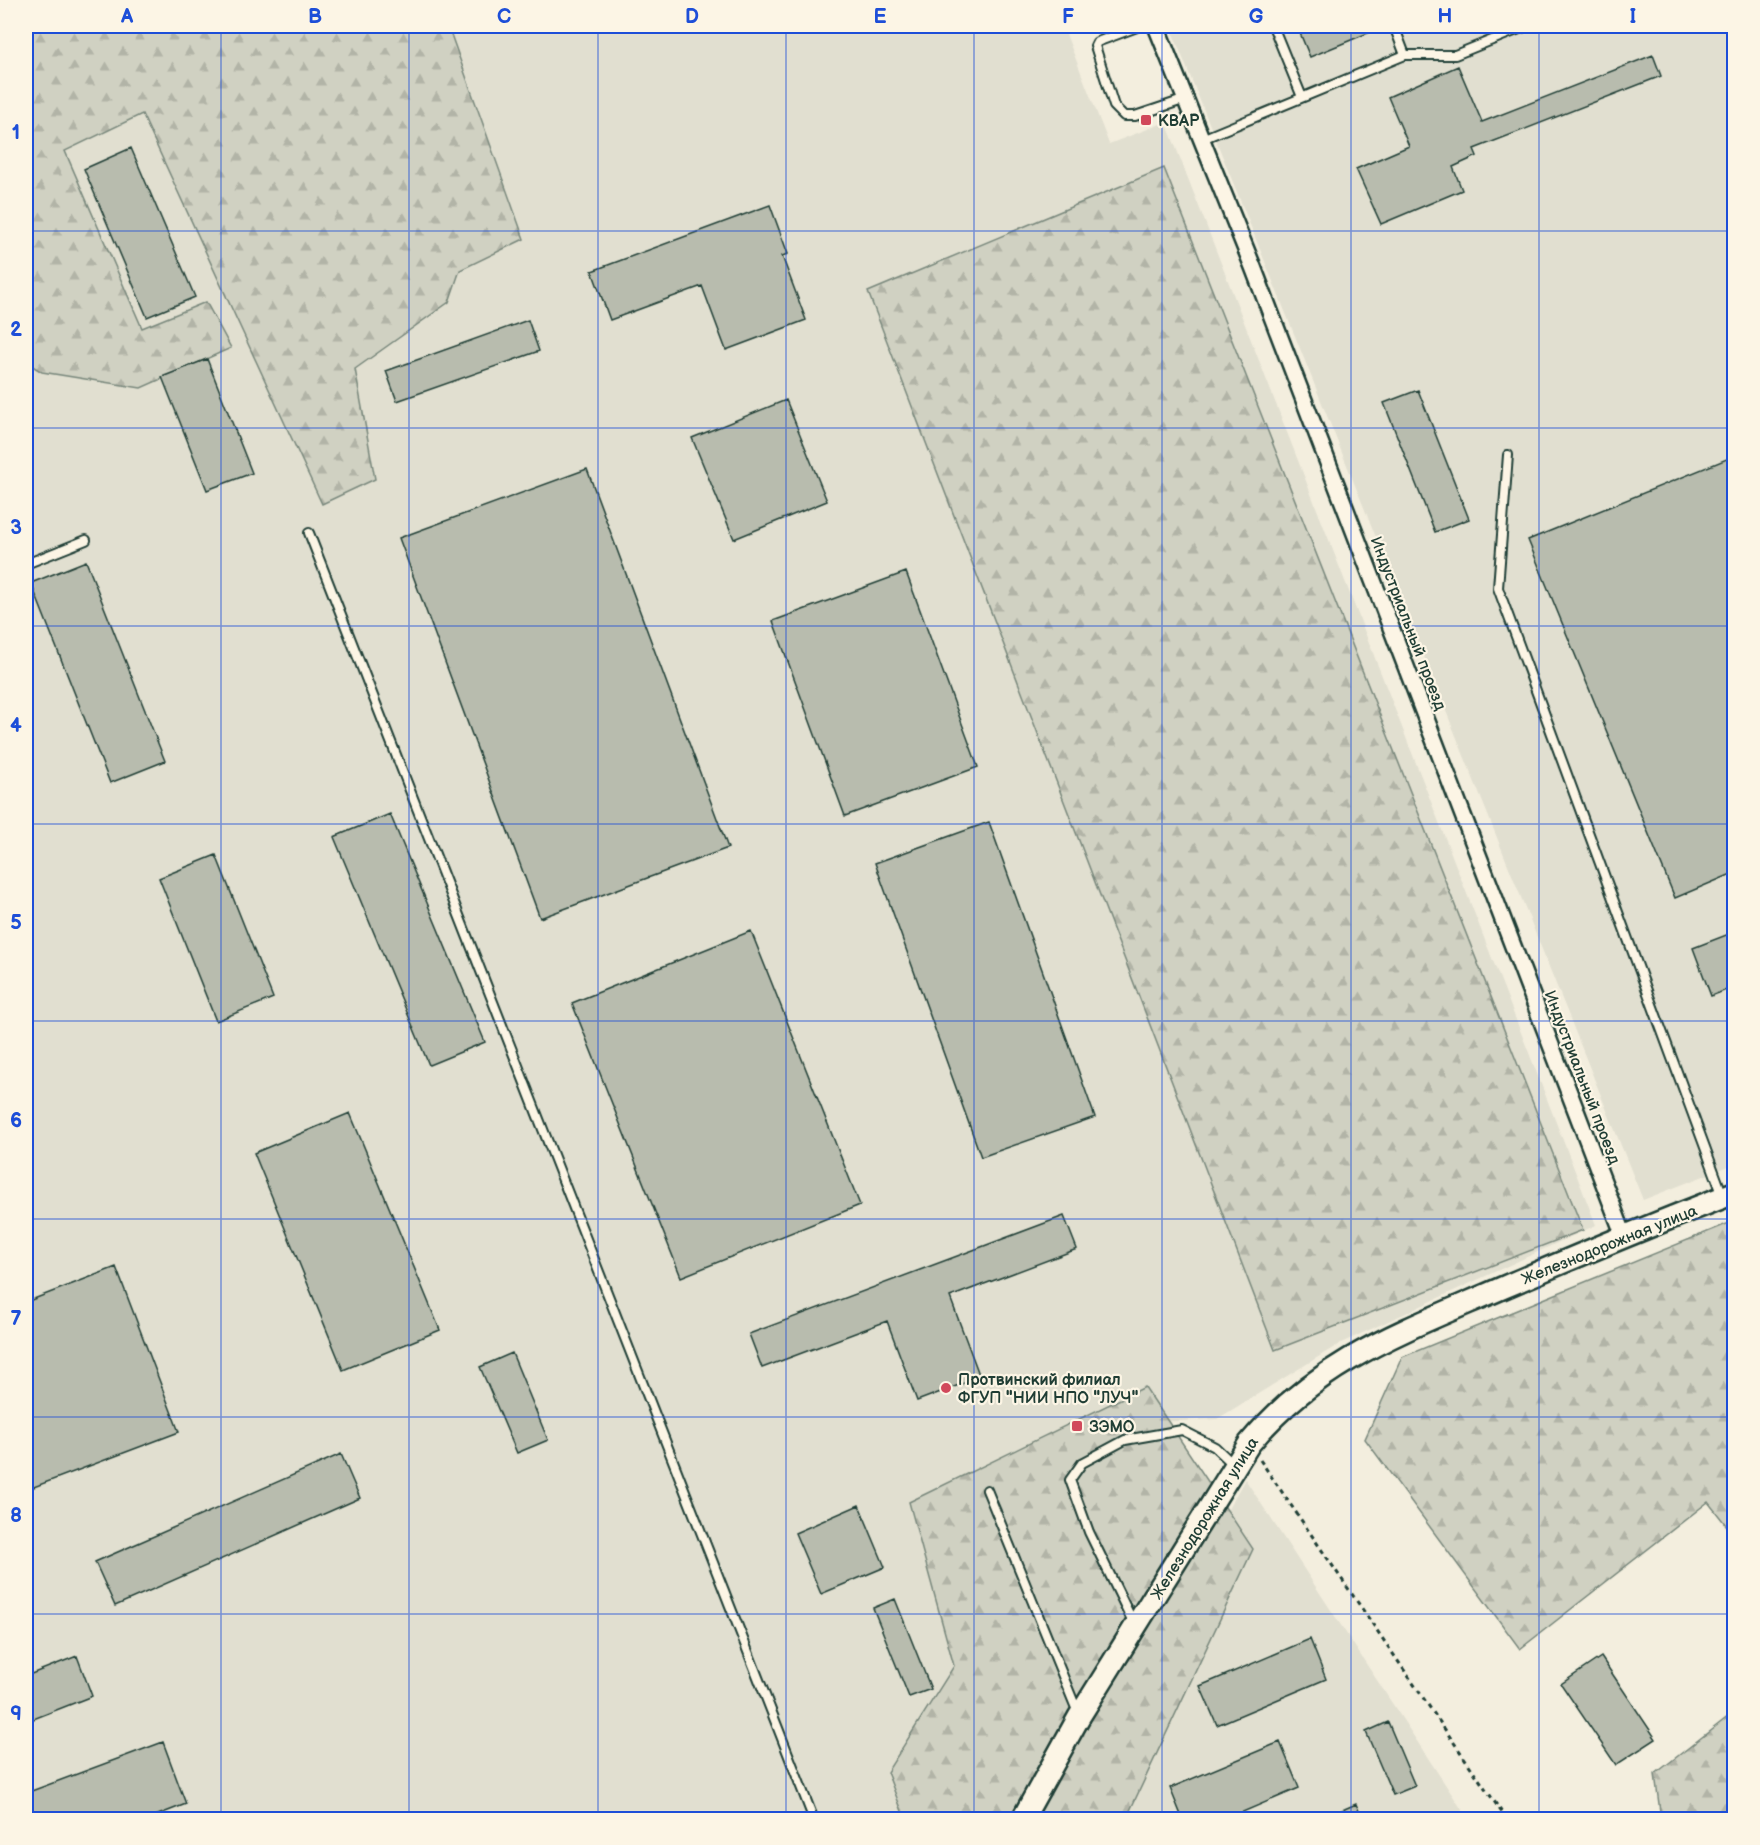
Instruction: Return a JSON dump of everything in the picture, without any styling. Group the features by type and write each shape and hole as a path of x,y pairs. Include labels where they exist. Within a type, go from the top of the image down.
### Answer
{"street":[{"name":"Индустриальный проезд","path":"1156,26 1202,139 1624,1236"},
{"name":"Железнодорожная улица","path":"1022,1820 1079,1717 1249,1444 1271,1417 1309,1384 1370,1346 1624,1236 1729,1195"}],"lane":[{"path":"1140,26 1098,42 1095,46 1114,106 1124,116 1134,116 1186,99"},
{"path":"1274,26 1302,98"},
{"path":"1394,26 1405,55"},
{"path":"1202,139 1405,55 1455,55 1527,26"},
{"path":"1508,455 1498,588 1729,1195"},
{"path":"309,533 814,1820"},
{"path":"26,564 86,540"},
{"path":"1135,1627 1089,1532 1070,1480 1082,1463 1125,1440 1182,1430 1215,1446 1235,1466"},
{"path":"987,1490 1079,1717"}],"path":[{"path":"1249,1444 1507,1820"}],"shaded area":[{"path":"26,26 1072,26 1064,29 1109,144 1166,122 1596,1225 1341,1343 1217,1419 1157,1422 994,1819 26,1820"},
{"path":"1170,26 1734,26 1734,1164 1643,1200"},
{"path":"1245,1479 1468,1819 1052,1820"}],"green space":[{"path":"26,26 448,26 524,239 460,270 449,302 355,369 375,479 322,504 142,114 65,151 142,328 206,302 231,348 141,388 42,372 26,362"},
{"path":"1164,168 1583,1230 1275,1350 868,292"},
{"path":"1734,1221 1734,1535 1708,1502 1520,1649 1365,1439 1402,1357"},
{"path":"1145,1387 1253,1549 1126,1819 905,1819 887,1772 954,1666 909,1502"},
{"path":"1734,1712 1734,1819 1661,1819 1655,1774"}],"building":[{"path":"1297,26 1385,26 1310,57"},
{"path":"1653,55 1661,76 1474,149 1477,156 1453,167 1462,190 1381,224 1356,169 1409,146 1388,97 1458,66 1482,122"},
{"path":"131,148 195,297 147,317 84,169"},
{"path":"770,205 788,254 782,256 806,320 726,350 702,286 610,320 592,271"},
{"path":"528,320 539,351 397,401 386,371"},
{"path":"207,359 252,473 207,490 162,377"},
{"path":"1418,390 1469,519 1435,532 1384,403"},
{"path":"786,400 827,501 734,539 692,438"},
{"path":"1734,456 1734,873 1675,898 1528,540"},
{"path":"587,469 728,848 540,918 399,538"},
{"path":"86,561 165,761 110,783 31,583"},
{"path":"906,572 978,767 845,816 773,621"},
{"path":"390,814 485,1042 429,1065 334,837"},
{"path":"989,822 1095,1117 981,1157 875,863"},
{"path":"216,855 273,998 216,1021 159,878"},
{"path":"751,931 860,1205 681,1277 572,1003"},
{"path":"1734,932 1734,987 1711,996 1693,948"},
{"path":"350,1113 440,1330 343,1370 254,1153"},
{"path":"1064,1216 1077,1249 950,1297 980,1377 917,1401 887,1321 762,1368 749,1334"},
{"path":"116,1267 179,1432 26,1490 26,1302"},
{"path":"512,1353 548,1440 517,1453 480,1367"},
{"path":"341,1454 360,1498 115,1606 95,1562"},
{"path":"859,1505 885,1567 821,1594 795,1533"},
{"path":"895,1599 931,1689 909,1697 873,1608"},
{"path":"1310,1639 1326,1679 1217,1725 1200,1686"},
{"path":"77,1656 92,1696 26,1722 26,1676"},
{"path":"1601,1657 1656,1739 1616,1765 1561,1684"},
{"path":"1388,1722 1415,1786 1393,1795 1366,1732"},
{"path":"163,1742 186,1804 145,1820 26,1820 26,1793"},
{"path":"1280,1742 1299,1788 1224,1820 1183,1820 1170,1788"},
{"path":"1356,1804 1363,1820 1319,1820"}],"place":[{"name":"КВАР","path":"1146,120"},
{"name":"Протвинский филиал ФГУП \"НИИ НПО \"ЛУЧ\"","path":"946,1388"},
{"name":"ЗЭМО","path":"1077,1426"}]}
